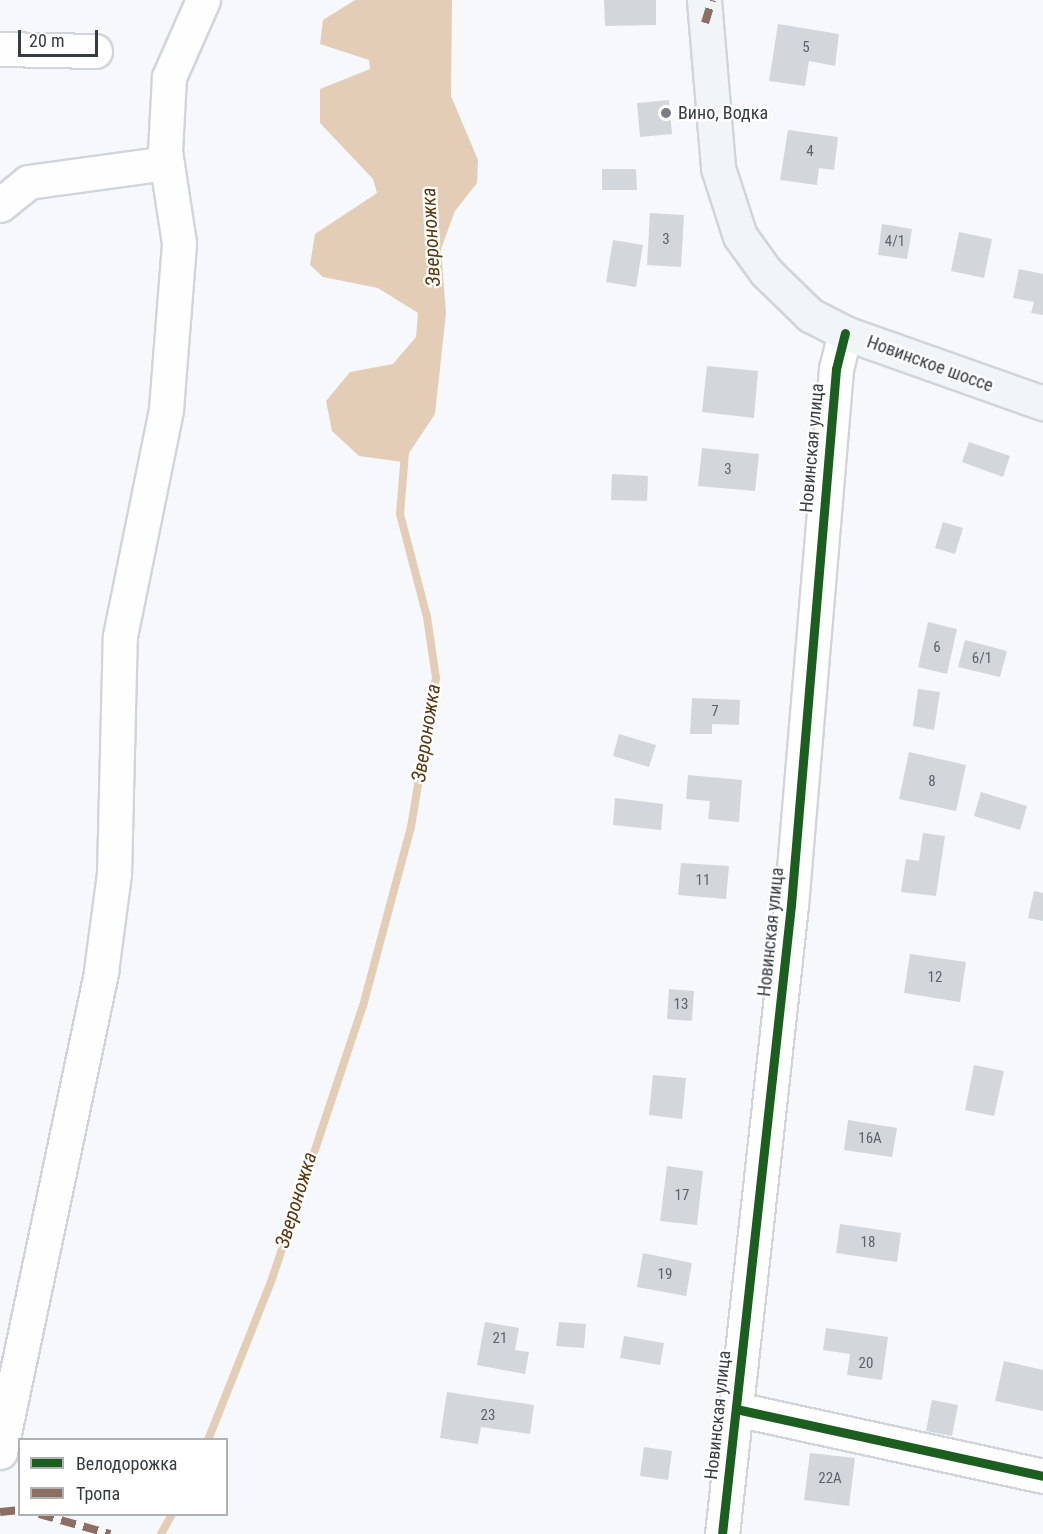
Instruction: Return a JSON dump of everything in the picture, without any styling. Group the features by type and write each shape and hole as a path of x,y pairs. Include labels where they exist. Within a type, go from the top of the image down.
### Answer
{"main road":[{"name":"Новинское шоссе","path":"704,0 718,168 740,236 766,272 810,315 845,333 1043,404"}],"street":[{"path":"0,1452 84,1061 114,874 118,656 166,409 179,243 167,163 170,77 202,0"},
{"path":"0,49 95,51"},
{"path":"0,205 28,182 167,163"},
{"name":"Новинская улица","path":"722,1534 791,905 836,369 845,333"},
{"path":"736,1409 1043,1476"}],"water":[{"path":"355,0 452,0 451,96 478,160 477,183 455,211 441,249 446,313 435,414 403,462 359,456 332,431 326,401 350,372 393,364 416,337 418,313 378,288 323,277 310,265 315,234 377,193 373,179 320,123 320,89 370,69 369,60 320,44 323,20"}],"building":[{"path":"604,0 656,0 656,25 605,26"},
{"path":"778,24 839,34 835,66 809,61 805,86 769,81"},
{"path":"669,100 672,134 640,137 637,103"},
{"path":"788,130 838,137 834,170 819,168 817,185 780,180"},
{"path":"602,169 636,169 637,190 602,190"},
{"path":"650,213 684,215 681,267 647,265"},
{"path":"882,224 912,229 907,259 878,255"},
{"path":"959,232 992,239 984,278 951,271"},
{"path":"613,240 643,245 636,287 606,282"},
{"path":"1019,269 1043,274 1043,315 1031,313 1034,302 1013,298"},
{"path":"707,366 758,371 754,418 702,412"},
{"path":"969,442 1010,456 1003,477 962,462"},
{"path":"702,448 759,454 755,491 698,486"},
{"path":"612,474 648,476 647,501 611,500"},
{"path":"943,522 963,528 955,554 935,548"},
{"path":"928,622 957,629 947,674 918,667"},
{"path":"965,640 1007,651 1000,677 958,667"},
{"path":"918,689 940,692 934,730 913,726"},
{"path":"692,698 740,700 739,725 712,724 712,734 690,734"},
{"path":"619,734 656,745 649,767 613,756"},
{"path":"909,752 966,765 956,811 899,799"},
{"path":"688,775 742,780 739,822 708,819 710,801 686,799"},
{"path":"981,792 1027,806 1020,830 974,816"},
{"path":"615,798 663,804 661,830 613,825"},
{"path":"923,833 945,836 936,896 901,892 906,859 919,861"},
{"path":"681,863 729,866 726,899 678,895"},
{"path":"1034,891 1043,893 1043,921 1028,918"},
{"path":"910,954 966,962 960,1002 904,993"},
{"path":"669,989 694,991 692,1021 667,1019"},
{"path":"974,1065 1004,1071 994,1116 965,1110"},
{"path":"653,1075 686,1078 682,1119 649,1115"},
{"path":"848,1120 897,1128 892,1157 844,1150"},
{"path":"667,1166 703,1171 697,1225 660,1221"},
{"path":"840,1224 901,1233 897,1262 836,1253"},
{"path":"643,1253 692,1263 686,1296 637,1287"},
{"path":"485,1322 519,1328 515,1350 529,1352 525,1374 477,1365"},
{"path":"559,1322 586,1324 584,1348 556,1346"},
{"path":"826,1328 888,1337 882,1380 847,1375 850,1354 823,1350"},
{"path":"624,1336 664,1343 660,1365 620,1358"},
{"path":"1004,1361 1043,1370 1043,1411 995,1401"},
{"path":"447,1392 534,1405 530,1434 481,1427 478,1444 440,1438"},
{"path":"932,1400 958,1405 952,1436 926,1431"},
{"path":"644,1447 672,1451 668,1480 640,1476"},
{"path":"810,1453 855,1458 849,1506 804,1500"}],"waterway":[{"name":"Звероножка","path":"209,1438 272,1279 363,1006 411,827 436,678 427,617 400,514 405,453"},
{"name":"Звероножка","path":"161,1534 171,1516"}],"marked path":[{"path":"705,23 712,0"},
{"path":"0,1512 18,1510"},
{"path":"46,1516 110,1534"}],"cycle path":[{"path":"722,1534 791,905 836,369 845,333"},
{"path":"736,1409 1043,1476"}],"place":[{"name":"Вино, Водка","path":"666,113"}]}
